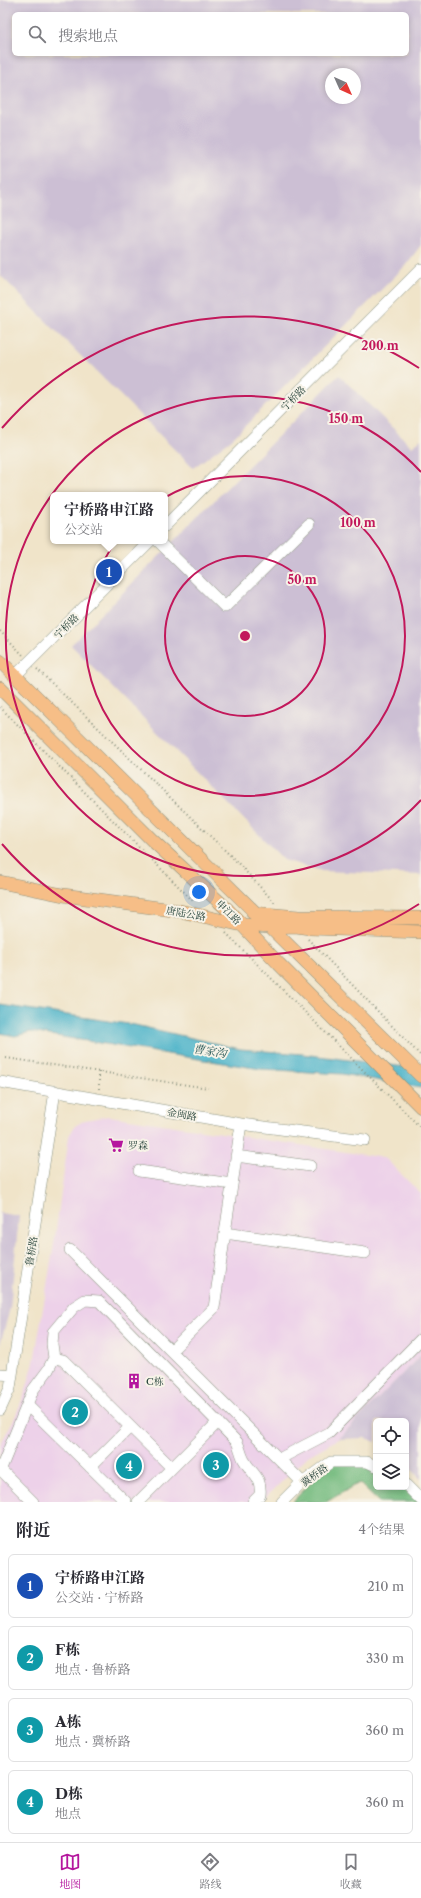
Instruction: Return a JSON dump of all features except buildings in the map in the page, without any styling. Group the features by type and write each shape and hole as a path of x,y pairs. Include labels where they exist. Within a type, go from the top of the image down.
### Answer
{"main road":[{"name":"申江路","path":"0,661 421,1076"},
{"name":"申江路","path":"0,688 152,840 228,910 421,1107"},
{"name":"唐陆公路","path":"0,873 54,886 109,895 256,913 299,916 421,918"},
{"name":"唐陆公路","path":"0,882 63,895 180,911 242,925 421,932"}],"street":[{"name":"宁桥路","path":"168,523 421,269"},
{"path":"161,544 226,607 309,524"},
{"name":"宁桥路","path":"15,676 147,544"},
{"name":"金闽路","path":"0,1082 241,1124 365,1140"},
{"name":"鲁桥路","path":"0,1410 10,1388 55,1091"},
{"path":"171,1351 214,1308 241,1124"},
{"path":"236,1156 310,1166"},
{"path":"139,1171 232,1184"},
{"path":"225,1233 365,1253"},
{"path":"70,1250 303,1483"},
{"path":"33,1502 0,1471 33,1390 48,1370 54,1358 52,1344 53,1332 74,1307 85,1300 99,1301 237,1442 244,1460 258,1478 261,1486 260,1494 253,1502"},
{"path":"279,1459 330,1433 421,1339"},
{"path":"54,1358 63,1360 172,1468"},
{"path":"0,1374 12,1375"},
{"path":"28,1405 126,1502"},
{"path":"138,1502 218,1422"},
{"path":"90,1467 130,1427"},
{"name":"冀桥路","path":"282,1502 303,1483 331,1462 367,1462 373,1465"},
{"path":"409,1488 421,1500"}],"path":[{"path":"0,631 30,662 236,861 286,914"},
{"path":"0,707 199,906"},
{"path":"296,926 421,1056"},
{"path":"226,933 274,983 421,1128"},
{"path":"6,1058 208,1088"},
{"path":"98,1099 99,1072"}],"shaded area":[{"path":"0,0 421,0 421,245 406,265 233,438 193,468 0,275"},
{"path":"339,375 412,447 421,439 421,875 322,871 284,860 71,645"},
{"path":"109,1116 385,1158 421,1194 421,1355 338,1439 308,1456 261,1502 0,1502 0,1445 15,1417 26,1390 34,1362 54,1244 69,1136 75,1126 85,1120"},
{"path":"0,1213 19,1216 10,1308 0,1345"},
{"path":"421,1355 421,1479 409,1467 409,1418 373,1418 373,1441 365,1438 338,1439"}],"green space":[{"path":"331,1462 373,1467 373,1490 409,1490 421,1502 379,1502 359,1483 326,1502 292,1502"}],"water":[{"name":"曹家沟","path":"0,1005 135,1025 240,1049 302,1054 421,1069 421,1088 342,1074 261,1069 31,1032 15,1036 0,1033"}],"place":[{"name":"宁桥路申江路","path":"109,572"},
{"name":"罗森","path":"116,1145"},
{"name":"C栋","path":"134,1381"},
{"name":"F栋","path":"75,1412"},
{"name":"A栋","path":"216,1465"},
{"name":"D栋","path":"129,1466"}]}
